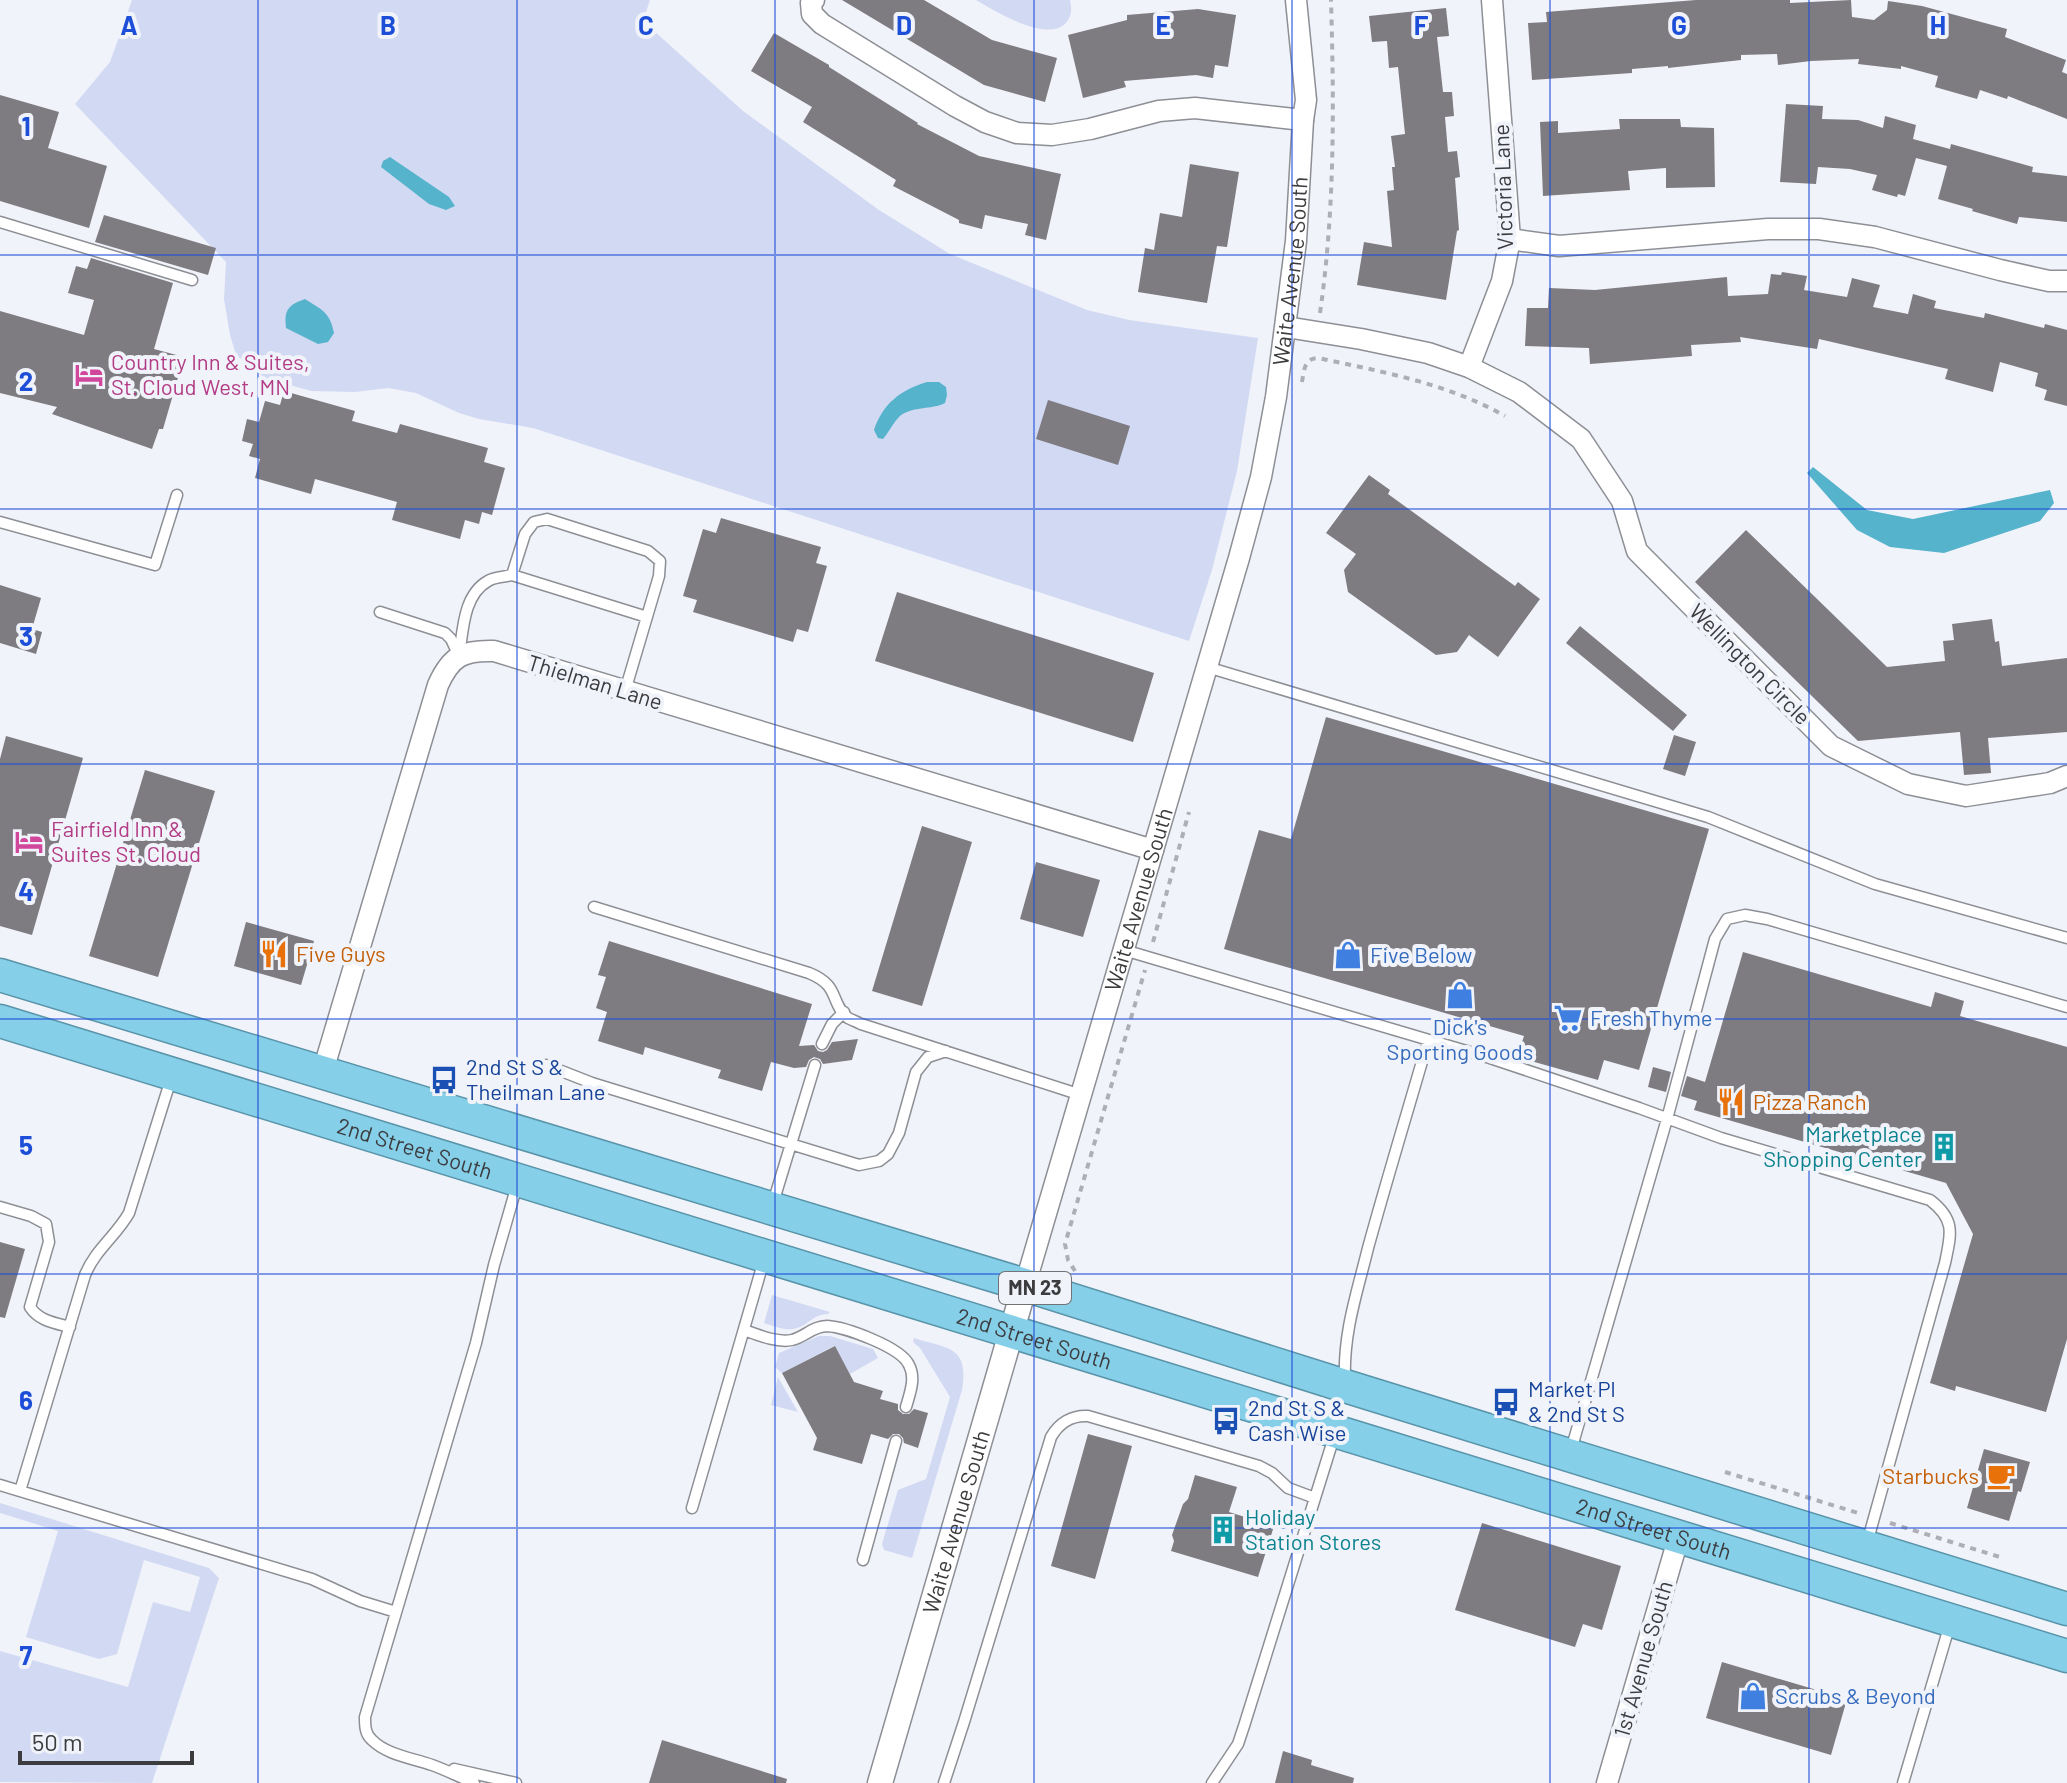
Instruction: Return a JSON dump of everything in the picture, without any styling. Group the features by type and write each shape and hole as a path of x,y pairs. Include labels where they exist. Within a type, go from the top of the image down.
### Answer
{"highway":[{"name":"2nd Street South","path":"0,975 1025,1285 1570,1456 1870,1532 2067,1609"},
{"name":"2nd Street South","path":"0,1021 2067,1656"}],"street":[{"path":"814,0 811,3 812,14 822,24 955,106 985,122 1017,133 1052,135 1090,129 1159,111 1195,108 1303,120"},
{"name":"Waite Avenue South","path":"880,1783 1261,477 1276,397 1296,241 1306,100 1296,0"},
{"name":"Victoria Lane","path":"1469,367 1502,281 1510,239 1492,0"},
{"path":"1510,239 1559,246 1768,229 1819,229 1875,237 2049,281 2067,281"},
{"name":"Wellington Circle","path":"1286,327 1428,353 1469,367 1519,392 1581,439 1622,501 1637,551 1831,746 1908,784 1966,796 2050,783 2067,776"},
{"name":"Thielman Lane","path":"459,656 475,650 494,651 1153,850"},
{"path":"322,1074 438,685 445,669 459,656"},
{"name":"1st Avenue South","path":"1607,1783 1679,1536"}],"lane":[{"path":"0,222 192,280"},
{"path":"0,522 155,565 177,495"},
{"path":"512,575 525,534 534,522 547,519 648,551 660,561 659,576 625,691"},
{"path":"459,656 466,613 475,591 489,580 512,575 647,617"},
{"path":"380,612 445,633 459,656"},
{"path":"1207,667 1708,817 1875,884 2067,938"},
{"path":"594,907 820,977 828,983 849,1018 861,1024 1081,1095"},
{"path":"1570,1456 1715,939 1727,919 1745,915 1767,919 2067,1007"},
{"path":"1124,950 1517,1067 1721,1138 1930,1200 1944,1211 1950,1224 1949,1244 1870,1532"},
{"path":"822,1044 832,1024 844,1012"},
{"path":"1345,1386 1344,1345 1350,1316 1428,1041"},
{"path":"546,1065 592,1083 859,1165 879,1161 888,1154 895,1144 921,1063 935,1053 947,1050"},
{"path":"772,1209 815,1065"},
{"path":"20,1491 90,1264 129,1213 173,1073"},
{"path":"516,1783 399,1755 374,1743 368,1736 365,1717 470,1365 494,1265 519,1180"},
{"path":"0,1207 46,1224 49,1242 30,1307 34,1314 43,1319 70,1327"},
{"path":"692,1508 765,1256"},
{"path":"744,1330 791,1340 824,1326 893,1348 910,1365 912,1374 906,1407"},
{"path":"944,1783 1051,1437 1060,1425 1072,1417 1088,1416 1195,1446 1266,1469 1288,1488 1315,1498"},
{"path":"1212,1783 1238,1744 1336,1431"},
{"path":"863,1560 896,1441"},
{"path":"0,1485 312,1579 360,1601 396,1612"},
{"path":"1903,1783 1951,1620"},
{"path":"421,1761 474,1783"}],"path":[{"path":"1317,332 1326,264 1332,169 1331,0"},
{"path":"1301,385 1305,364 1318,358 1421,381 1476,401 1505,416"},
{"path":"1079,1274 1068,1260 1065,1244 1189,810"},
{"path":"1714,1469 1870,1532 2014,1562"}],"shaded area":[{"path":"132,0 650,0 643,21 743,111 879,210 950,254 1087,310 1129,320 1258,338 1237,471 1212,570 1189,641 533,428 459,413 416,393 388,388 355,392 311,391 265,378 236,355 224,299 226,262 75,104 110,62"},
{"path":"976,0 1070,0 1071,12 1065,24 1056,29 1045,29 1020,23"},
{"path":"772,1295 830,1312 797,1328 776,1327 764,1323"},
{"path":"819,1336 830,1336 873,1349 878,1358 850,1374 834,1346 782,1373 775,1367 779,1353"},
{"path":"914,1338 954,1352 962,1365 963,1376 962,1390 912,1558 884,1550 882,1544 898,1490 926,1479 950,1397 920,1348 913,1342"},
{"path":"778,1377 798,1412 771,1405"},
{"path":"0,1503 209,1568 219,1578 152,1783 0,1782 0,1651 128,1687 153,1602 190,1612 200,1577 144,1560 117,1654 99,1659 26,1637 58,1531 0,1513"}],"water":[{"path":"390,157 449,197 455,206 446,210 429,204 381,167 383,161"},
{"path":"305,299 330,320 334,333 328,342 318,344 286,328 288,309"},
{"path":"927,382 939,382 946,387 945,403 904,414 883,439 878,438 874,430 888,405 909,389"},
{"path":"1813,467 1867,510 1913,519 2050,490 2054,503 2040,521 1944,553 1890,547 1857,530 1807,473"}],"building":[{"path":"842,0 924,0 992,40 1057,58 1045,102 984,85"},
{"path":"1696,0 1790,0 1790,3 1851,0 1852,17 1874,20 1887,10 1888,1 1922,6 2007,29 2005,37 2066,60 2062,72 2067,74 2067,119 2008,96 2007,99 1980,90 1977,99 1935,87 1938,76 1901,66 1901,69 1858,64 1859,59 1778,65 1777,54 1741,55 1741,60 1632,69 1632,73 1532,80 1528,23 1547,22 1546,12"},
{"path":"1446,8 1449,36 1437,37 1443,92 1452,92 1454,116 1445,117 1448,152 1457,151 1460,177 1455,178 1459,230 1446,300 1357,285 1364,242 1392,247 1387,191 1394,190 1391,136 1405,134 1398,67 1389,68 1387,41 1372,42 1369,16"},
{"path":"1198,9 1236,15 1228,67 1215,65 1213,78 1196,75 1124,81 1126,87 1083,98 1068,35 1127,20 1127,15"},
{"path":"774,33 829,65 917,124 979,156 1061,174 1046,240 1025,235 1028,224 985,215 982,229 959,223 959,220 893,186 896,180 803,122 812,107 751,71"},
{"path":"0,95 59,112 48,148 107,166 89,228 0,201"},
{"path":"1786,104 1823,106 1822,119 1858,120 1883,128 1885,116 1916,125 1913,139 1950,149 1951,144 2033,167 2032,172 2067,176 2067,222 2019,217 2017,224 1938,199 1947,166 1916,158 1905,196 1898,194 1897,197 1872,190 1877,175 1850,169 1818,167 1816,184 1780,182"},
{"path":"1619,119 1680,119 1681,127 1714,128 1715,187 1666,188 1666,168 1628,171 1630,190 1543,196 1540,122 1558,121 1558,133 1620,129"},
{"path":"1190,164 1239,172 1227,247 1217,246 1207,303 1138,292 1145,248 1154,250 1160,213 1182,217"},
{"path":"104,215 216,248 208,275 95,242"},
{"name":"Country Inn & Suites, St. Cloud West, MN","path":"91,258 173,283 154,349 184,357 163,429 159,429 152,449 52,414 57,407 0,393 0,311 84,335 94,300 68,293 76,266 87,269"},
{"path":"1782,272 1807,276 1804,290 1847,297 1852,278 1880,285 1873,307 1908,314 1913,294 1936,301 1934,308 1984,318 1985,313 2044,328 2045,324 2067,330 2067,406 2044,400 2047,390 2035,386 2038,373 2000,362 1993,392 1945,379 1948,369 1819,339 1817,349 1740,337 1741,342 1691,345 1692,356 1590,364 1589,348 1525,346 1527,308 1548,308 1549,288 1595,290 1727,277 1728,296 1768,294 1771,274 1781,275"},
{"path":"284,391 355,411 352,421 397,433 400,424 488,448 484,462 505,468 492,515 482,512 479,524 465,520 460,539 392,520 397,502 315,479 311,494 255,478 260,459 249,456 253,444 242,441 247,419 259,422 265,401 280,405"},
{"path":"1048,400 1130,426 1118,465 1036,439"},
{"path":"1369,475 1390,490 1388,494 1515,586 1518,582 1540,599 1498,657 1469,635 1457,652 1436,655 1348,592 1344,570 1356,554 1326,533"},
{"path":"721,518 821,547 816,563 827,566 808,632 797,629 793,642 693,612 697,600 683,596 703,529 716,533"},
{"path":"1746,530 1887,667 1945,661 1943,641 1954,640 1952,624 1992,619 2002,666 2067,658 2067,732 1988,738 1991,773 1964,775 1960,732 1858,741 1695,582"},
{"path":"0,585 41,598 32,629 42,632 36,654 0,643"},
{"path":"897,592 1154,673 1133,742 875,661"},
{"path":"1580,626 1687,715 1673,731 1566,643"},
{"path":"1326,717 1709,829 1639,1070 1604,1060 1598,1080 1517,1057 1524,1036 1224,949 1259,830 1291,839"},
{"path":"1674,735 1696,742 1685,776 1663,769"},
{"name":"Fairfield Inn & Suites St. Cloud","path":"6,736 83,758 32,935 0,926 0,759"},
{"path":"145,770 215,791 158,977 89,956"},
{"path":"922,826 972,842 922,1006 872,991"},
{"path":"1036,862 1100,880 1083,937 1020,919"},
{"name":"Five Guys","path":"246,922 314,941 301,985 234,966"},
{"path":"609,941 812,1004 799,1046 814,1045 823,1052 832,1042 858,1039 852,1060 823,1064 814,1057 806,1067 794,1068 771,1062 762,1091 718,1078 721,1070 645,1047 643,1055 598,1041 607,1012 596,1008 606,977 598,975"},
{"name":"Marketplace Shopping Center","path":"1743,952 1931,1007 1935,992 1964,1001 1960,1016 2067,1047 2067,1339 2046,1412 1956,1386 1955,1391 1930,1383 1973,1234 1946,1183 1694,1110 1697,1101 1681,1096 1687,1076 1705,1082"},
{"path":"1653,1067 1671,1072 1666,1092 1648,1087"},
{"path":"0,1242 25,1249 5,1318 0,1317"},
{"path":"835,1346 854,1382 883,1391 880,1399 898,1404 898,1410 903,1414 909,1414 914,1409 928,1413 918,1448 904,1443 899,1434 893,1434 888,1439 871,1434 862,1464 813,1450 817,1438 782,1373"},
{"path":"1088,1434 1132,1446 1095,1579 1051,1566"},
{"name":"Starbucks","path":"1984,1449 2030,1462 2009,1521 1967,1508"},
{"name":"Holiday Station Stores","path":"1195,1475 1237,1487 1229,1512 1274,1526 1258,1577 1171,1551 1172,1535"},
{"path":"1482,1523 1621,1566 1602,1630 1583,1624 1575,1647 1455,1610"},
{"path":"1722,1662 1847,1699 1831,1755 1706,1718"},
{"path":"662,1740 787,1779 786,1783 649,1783"},
{"path":"1283,1751 1312,1760 1311,1765 1354,1778 1353,1783 1275,1783"}],"place":[{"name":"Country Inn & Suites, St. Cloud West, MN","path":"89,375"},
{"name":"Fairfield Inn & Suites St. Cloud","path":"29,842"},
{"name":"Five Guys","path":"274,954"},
{"name":"Five Below","path":"1348,955"},
{"name":"Dick's Sporting Goods","path":"1460,995"},
{"name":"Fresh Thyme","path":"1568,1018"},
{"name":"2nd St S & Theilman Lane","path":"444,1080"},
{"name":"Pizza Ranch","path":"1731,1102"},
{"name":"Marketplace Shopping Center","path":"1944,1147"},
{"name":"Market Pl & 2nd St S","path":"1506,1402"},
{"name":"2nd St S & Cash Wise","path":"1226,1421"},
{"name":"Starbucks","path":"2001,1476"},
{"name":"Holiday Station Stores","path":"1223,1530"},
{"name":"Scrubs & Beyond","path":"1753,1696"}]}
